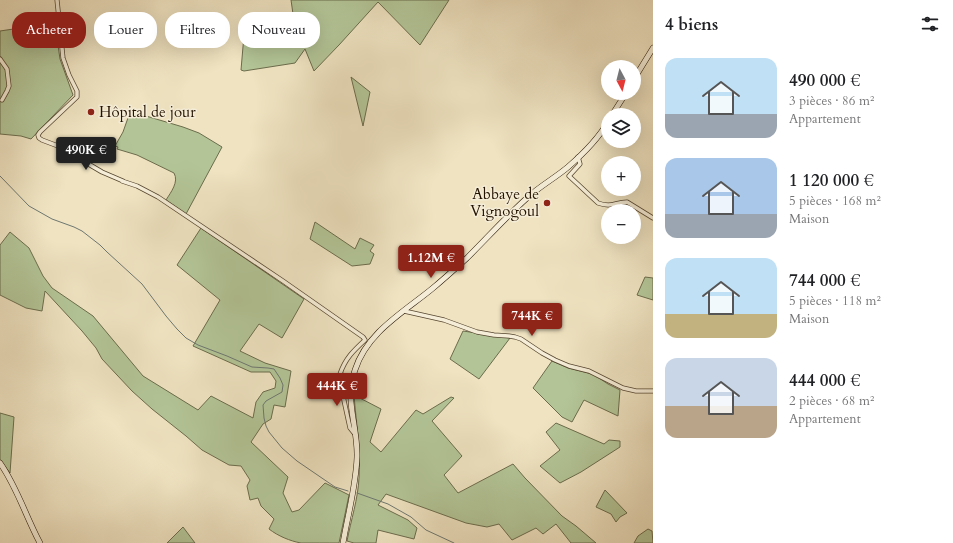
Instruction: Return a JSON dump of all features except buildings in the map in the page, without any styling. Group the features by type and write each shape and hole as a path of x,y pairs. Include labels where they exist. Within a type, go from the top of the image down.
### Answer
{"street":[{"path":"57,0 63,58 77,91 77,97 40,132 38,135 39,138 58,146 102,172 137,186 158,197 363,337 365,340 352,352 342,367 340,374 340,382 350,428 354,433"},
{"path":"641,68 653,48"},
{"path":"0,59 7,69 9,86 2,100"},
{"path":"343,543 357,464 351,404 351,387 358,361 366,347 379,332 459,266 527,198 568,167 601,131"},
{"path":"578,157 580,164 569,176 598,203 610,206 627,202 653,218"},
{"path":"404,311 444,320 477,332 516,337 555,360 569,366 589,371 623,388 636,391 653,391"},
{"path":"340,374 352,379"},
{"path":"0,463 11,482 31,527 40,543"}],"green space":[{"path":"291,0 449,0 420,45 378,2 314,71 305,49 295,63 244,71 241,70 243,48 320,48 320,12 293,12"},
{"path":"12,29 12,48 58,48 60,59 73,95 31,139 21,136 0,134 0,31"},
{"path":"351,77 370,92 363,126"},
{"path":"129,115 146,116 183,127 199,133 222,147 186,214 166,200 176,180 174,173 137,155 117,149 118,147 115,146 123,132"},
{"path":"315,222 355,249 360,238 374,245 370,251 374,254 370,264 352,266 310,239"},
{"path":"201,228 304,299 282,338 259,324 240,351 265,363 291,371 285,407 274,405 271,419 263,424 251,442 288,477 283,493 292,512 299,510 325,483 349,495 339,543 301,543 284,538 269,529 274,519 261,506 258,498 250,500 247,486 250,480 241,466 229,465 202,450 152,409 132,391 102,359 96,348 82,331 45,291 42,311 26,308 0,295 0,245 10,232 29,248 43,276 52,288 93,316 143,376 198,410 211,396 253,418 256,402 263,392 275,388 276,381 270,372 251,372 193,346 220,300 177,265"},
{"path":"645,277 653,278 653,300 637,295"},
{"path":"463,331 510,338 479,379 450,359"},
{"path":"552,361 568,368 592,374 620,390 618,416 584,400 572,422 562,417 533,388"},
{"path":"354,395 381,409 370,442 381,452 416,410 423,414 451,397 454,398 432,421 462,456 444,475 458,493 513,464 562,516 596,543 571,543 556,524 543,534 536,528 512,540 499,524 487,527 466,523 386,494 378,505 408,520 417,528 414,539 378,530 376,543 354,543 347,541 356,502 359,478 359,447"},
{"path":"0,413 14,417 10,473 0,460"},
{"path":"556,423 604,444 609,440 620,441 620,447 581,472 560,483 540,466 560,450 546,432"},
{"path":"605,490 627,513 620,517 616,522 611,514 596,507"},
{"path":"183,527 195,543 167,543"},
{"path":"648,529 652,531 653,543 634,543 638,536"}],"waterway":[{"path":"0,176 29,206 52,219 82,231 100,245 142,284 166,316 186,338 198,345 252,367 274,369 283,385 282,392 266,401 263,405 264,418 269,432 282,448 297,461 335,487 348,491"},
{"path":"357,493 388,504 411,517 426,530 454,543"}],"place":[{"name":"Hôpital de jour","path":"91,112"},
{"name":"Abbaye de Vignogoul","path":"547,203"}]}
